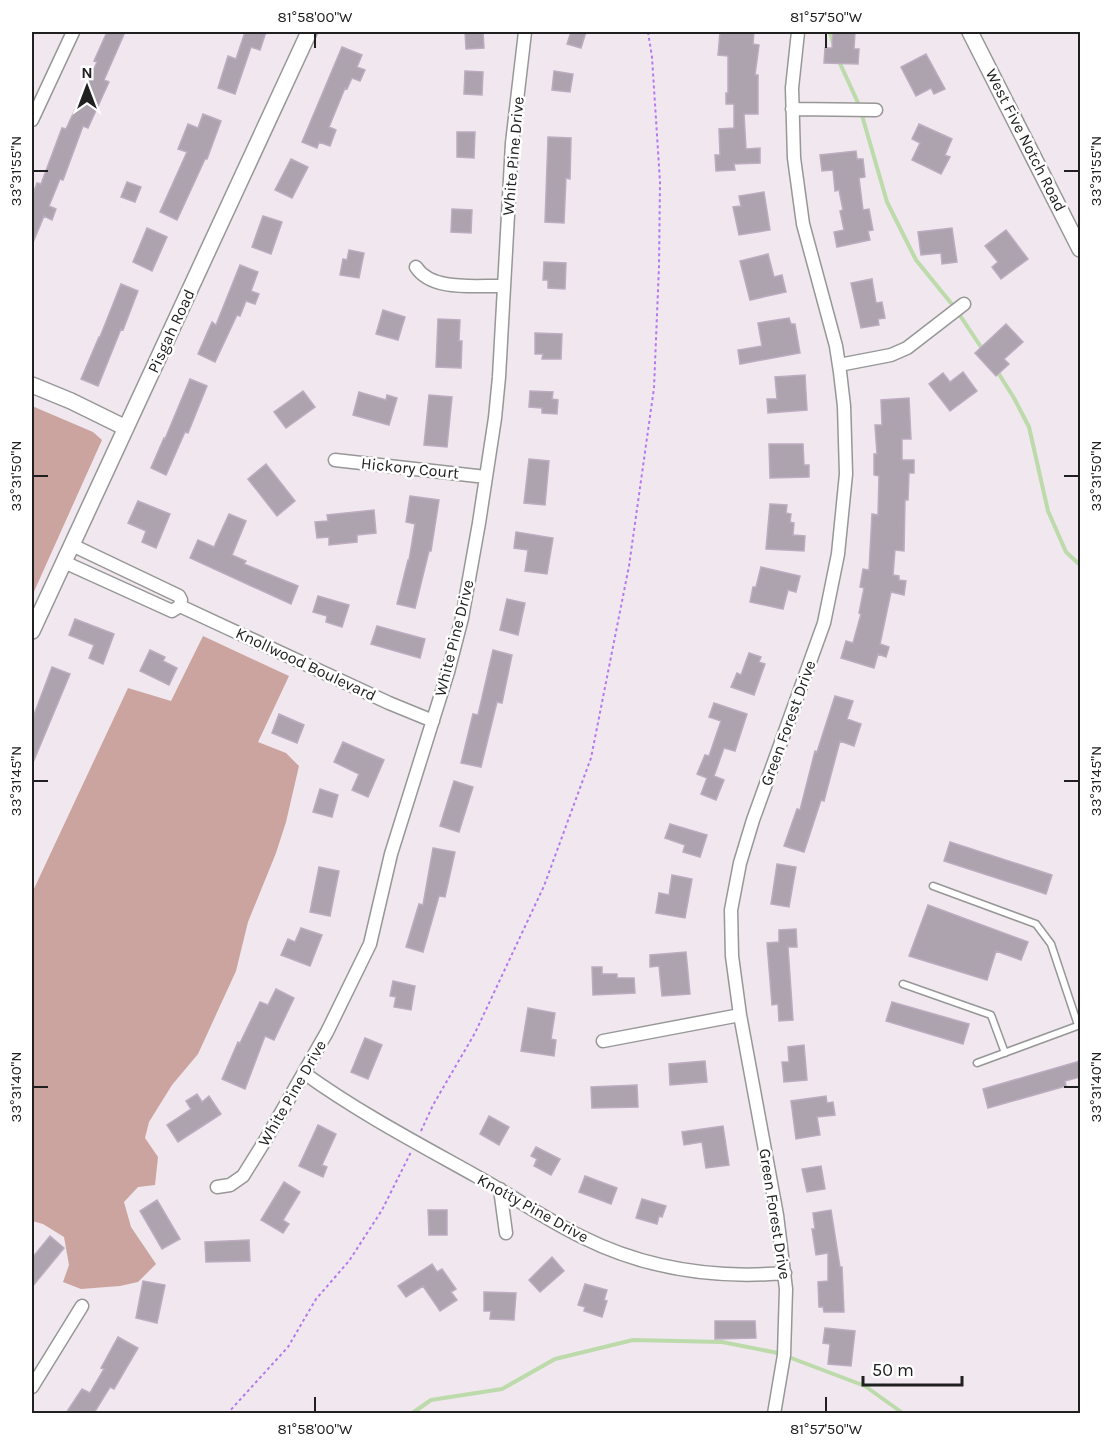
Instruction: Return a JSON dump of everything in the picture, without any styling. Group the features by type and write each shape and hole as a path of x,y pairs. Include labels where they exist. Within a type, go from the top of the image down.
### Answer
{"street":[{"path":"32,120 73,32"},
{"name":"Pisgah Road","path":"32,630 309,32"},
{"name":"White Pine Drive","path":"217,1187 230,1185 243,1176 327,1032 370,944 392,854 462,618 486,477 499,377 512,143 525,32"},
{"name":"Green Forest Drive","path":"774,1413 786,1334 785,1273 777,1215 740,1015 730,933 736,879 753,820 824,623 838,554 846,474 844,406 836,346 803,224 794,158 792,109 798,32"},
{"name":"West Five Notch Road","path":"970,32 1080,249"},
{"path":"792,109 876,110"},
{"path":"416,267 424,277 439,284 504,286"},
{"path":"839,365 891,355 907,348 964,304"},
{"path":"32,385 126,428"},
{"name":"Hickory Court","path":"335,460 486,477"},
{"name":"Knollwood Boulevard","path":"64,562 172,611 180,606 179,596 72,545"},
{"name":"Knollwood Boulevard","path":"180,606 433,721"},
{"path":"603,1041 740,1015"},
{"name":"Knotty Pine Drive","path":"304,1073 368,1115 582,1237 607,1248 656,1265 704,1274 785,1273"},
{"path":"500,1189 506,1233"},
{"path":"32,1387 82,1306"}],"lane":[{"path":"933,886 1035,924 1051,944 1079,1025 977,1063"},
{"path":"903,984 991,1015 1005,1053"}],"path":[{"path":"419,1135 433,1105 475,1033 544,885 591,758 629,566 654,388 660,266 660,182 652,57 648,32"},
{"path":"227,1413 288,1347 316,1299 349,1261 382,1210 410,1153"}],"shaded area":[{"path":"32,406 93,432 102,440 32,596"},
{"path":"203,636 289,676 258,742 286,753 299,766 286,822 248,922 236,971 198,1054 172,1085 149,1122 145,1138 158,1157 155,1185 138,1187 124,1202 131,1227 156,1264 138,1282 81,1289 63,1282 69,1265 64,1237 43,1224 32,1221 32,893 128,688 171,701"}],"building":[{"path":"107,32 125,32 104,80 109,82 88,128 83,126 63,180 60,179 49,206 56,209 52,220 44,216 32,245 32,197 37,183 41,184 62,128 66,129 97,62 94,61"},
{"path":"245,32 266,32 260,50 251,47 235,94 218,88 228,56 236,59"},
{"path":"465,32 483,32 484,48 466,49"},
{"path":"571,32 586,32 581,48 567,44"},
{"path":"720,32 754,32 753,44 759,45 755,75 758,75 758,114 744,114 746,149 760,148 760,163 734,164 735,170 716,171 715,155 720,155 719,129 734,128 734,104 726,104 728,56 718,55"},
{"path":"833,32 855,32 854,49 859,49 858,64 824,63 825,48 832,48"},
{"path":"342,47 362,55 357,67 365,70 360,81 352,78 347,89 345,88 329,127 336,130 330,146 319,142 317,148 302,142"},
{"path":"926,54 945,89 934,94 931,88 916,96 901,67"},
{"path":"465,71 483,72 482,95 464,94"},
{"path":"554,71 573,74 570,92 552,90"},
{"path":"203,114 221,121 207,159 177,220 160,212 187,152 178,149 188,124 198,128"},
{"path":"919,124 952,139 945,155 950,157 941,174 912,160 920,143 912,139"},
{"path":"457,132 475,132 474,158 457,157"},
{"path":"548,137 571,138 570,179 566,178 564,223 545,222"},
{"path":"856,151 857,159 863,159 865,177 859,178 863,210 869,209 873,230 868,231 870,240 837,247 834,232 844,230 840,211 843,210 839,190 835,191 833,170 822,171 820,155"},
{"path":"291,159 308,167 292,198 275,190"},
{"path":"127,182 141,187 135,202 121,197"},
{"path":"764,192 770,230 739,235 733,207 741,206 739,196"},
{"path":"452,209 472,210 471,233 451,232"},
{"path":"263,216 282,222 271,254 252,247"},
{"path":"147,228 167,237 152,271 133,262"},
{"path":"952,228 957,262 942,264 941,253 921,255 918,232"},
{"path":"1006,230 1028,259 1001,279 992,267 998,262 985,246"},
{"path":"349,250 364,253 359,278 340,275 343,259 347,260"},
{"path":"768,254 774,277 782,275 786,292 750,300 740,261"},
{"path":"544,262 566,263 565,289 548,288 548,280 543,280"},
{"path":"240,265 258,272 251,291 259,294 255,304 246,301 215,362 198,354 212,322 216,325"},
{"path":"872,279 876,303 882,302 885,318 878,319 879,325 861,328 851,283"},
{"path":"121,284 138,291 98,386 81,379"},
{"path":"383,310 405,317 398,340 376,334"},
{"path":"789,318 791,324 795,324 800,353 740,364 738,350 762,346 758,323"},
{"path":"438,319 460,320 461,368 436,367"},
{"path":"1006,324 1023,342 1004,359 1009,364 996,376 975,353"},
{"path":"535,333 562,334 561,359 542,359 543,354 535,354"},
{"path":"963,372 977,391 950,411 929,384 943,373 950,382"},
{"path":"805,375 807,410 768,413 767,399 777,399 775,377"},
{"path":"190,379 207,386 188,433 185,432 166,475 151,468"},
{"path":"303,391 315,407 286,428 274,412"},
{"path":"530,391 553,392 552,399 558,400 557,414 542,413 542,408 529,407"},
{"path":"359,392 386,400 387,395 397,398 389,425 353,415"},
{"path":"429,395 452,397 447,447 424,445"},
{"path":"909,398 911,439 902,439 902,460 914,460 914,473 909,473 908,500 905,500 904,551 895,550 893,575 899,576 899,580 906,581 904,595 891,592 880,644 889,647 886,657 878,654 874,668 841,658 846,641 853,643 861,614 859,613 864,588 860,587 863,569 869,570 872,514 878,515 879,476 874,475 874,454 877,454 875,425 882,425 881,400"},
{"path":"769,444 803,444 804,465 809,465 809,477 770,478"},
{"path":"529,459 549,461 545,505 524,503"},
{"path":"266,464 295,501 277,516 248,479"},
{"path":"410,496 439,500 431,551 429,551 415,608 397,604 409,560 415,524 406,522"},
{"path":"138,501 170,514 156,548 142,542 146,531 128,523"},
{"path":"770,504 787,505 786,513 791,514 790,522 794,523 793,535 805,536 804,551 766,549"},
{"path":"374,510 376,533 357,535 357,542 329,545 329,537 317,538 315,522 328,521 327,515"},
{"path":"229,514 246,521 232,555 246,561 244,564 298,586 291,604 190,558 198,540 214,547"},
{"path":"516,532 553,538 547,574 525,571 528,550 514,548"},
{"path":"761,567 800,576 796,592 788,590 783,609 750,602"},
{"path":"318,596 349,605 342,627 326,622 327,616 313,612"},
{"path":"507,599 525,603 518,635 500,630"},
{"path":"75,619 114,634 103,664 89,658 94,645 69,635"},
{"path":"377,626 425,639 420,658 371,644"},
{"path":"150,650 165,657 163,661 177,668 169,685 140,671"},
{"path":"493,650 512,655 502,703 497,702 481,767 461,763 473,714 478,715"},
{"path":"749,653 761,657 759,662 765,664 754,695 731,687 737,673 741,675"},
{"path":"52,667 70,674 32,765 32,720"},
{"path":"835,696 853,701 847,719 861,724 854,746 840,741 824,801 821,800 804,852 784,846 797,809 800,810 815,751 817,752"},
{"path":"714,703 747,714 735,751 724,748 714,776 724,780 716,800 701,794 707,778 697,774 705,755 709,756 721,721 709,717"},
{"path":"279,714 304,725 297,743 272,733"},
{"path":"343,742 384,760 368,797 352,790 359,774 334,762"},
{"path":"454,781 473,787 459,832 440,826"},
{"path":"320,789 338,795 332,817 313,812"},
{"path":"670,824 707,835 700,857 683,852 685,845 665,838"},
{"path":"950,842 1052,875 1046,894 944,861"},
{"path":"433,848 455,852 445,897 439,896 423,952 406,947 419,904 423,905"},
{"path":"777,864 796,867 789,907 771,904"},
{"path":"319,867 339,871 330,916 310,912"},
{"path":"672,875 692,879 685,918 656,913 659,893 669,895"},
{"path":"928,905 1028,942 1021,960 996,951 987,980 909,956"},
{"path":"301,928 322,935 310,966 281,955 288,939 295,942"},
{"path":"796,929 797,947 788,947 793,1020 779,1021 778,1004 772,1005 767,943 779,942 779,930"},
{"path":"686,952 690,994 662,996 659,966 650,967 650,955"},
{"path":"592,967 602,967 602,974 617,974 617,978 634,978 635,993 593,995"},
{"path":"393,981 415,986 411,1010 394,1007 396,997 390,996"},
{"path":"276,989 294,998 274,1040 265,1036 245,1089 222,1079 238,1042 240,1043 260,1002 268,1005"},
{"path":"892,1002 969,1024 963,1044 886,1021"},
{"path":"528,1008 555,1013 551,1039 556,1040 554,1056 521,1051"},
{"path":"365,1038 382,1045 368,1079 351,1072"},
{"path":"804,1045 807,1080 784,1082 782,1062 789,1062 788,1047"},
{"path":"705,1061 707,1082 670,1085 669,1064"},
{"path":"1080,1061 1080,1077 1065,1081 1066,1086 988,1108 983,1089"},
{"path":"637,1085 638,1107 592,1108 591,1087"},
{"path":"197,1094 202,1102 209,1096 221,1114 178,1142 167,1125 191,1109 186,1101"},
{"path":"826,1096 827,1103 833,1102 835,1115 817,1117 820,1135 796,1139 791,1101"},
{"path":"489,1116 509,1127 499,1145 480,1134"},
{"path":"318,1125 336,1134 322,1165 327,1167 323,1177 299,1166"},
{"path":"723,1126 729,1165 706,1168 702,1142 684,1145 682,1132"},
{"path":"536,1147 560,1159 551,1175 534,1166 537,1159 531,1156"},
{"path":"821,1166 825,1189 807,1192 802,1169"},
{"path":"585,1176 617,1188 611,1204 579,1192"},
{"path":"284,1182 300,1192 283,1220 289,1224 283,1233 261,1220"},
{"path":"642,1199 666,1206 657,1224 636,1218"},
{"path":"157,1200 180,1239 162,1249 140,1211"},
{"path":"428,1210 447,1210 447,1235 429,1235"},
{"path":"831,1210 840,1267 842,1267 844,1312 824,1312 823,1307 819,1307 818,1282 828,1281 828,1253 816,1255 812,1229 815,1229 813,1213"},
{"path":"50,1236 64,1248 32,1287 32,1258"},
{"path":"249,1240 250,1261 206,1262 205,1242"},
{"path":"552,1257 564,1271 540,1292 529,1280"},
{"path":"432,1264 437,1272 442,1269 456,1289 451,1292 457,1300 440,1311 423,1286 406,1297 398,1286"},
{"path":"143,1281 165,1285 157,1323 136,1318"},
{"path":"585,1284 607,1290 604,1300 607,1301 602,1317 584,1311 585,1307 578,1305"},
{"path":"484,1292 516,1293 514,1320 490,1319 491,1311 484,1311"},
{"path":"715,1321 755,1321 756,1338 715,1339"},
{"path":"825,1328 855,1331 851,1366 828,1364 830,1344 823,1343"},
{"path":"118,1337 138,1348 114,1389 110,1387 94,1413 66,1413 82,1389 90,1393"}],"waterway":[{"path":"830,32 833,43"},
{"path":"838,59 859,105 887,202 916,260 955,308 983,350"},
{"path":"997,371 1029,427 1048,511 1066,552 1080,565"},
{"path":"411,1414 431,1400 502,1389 555,1359 633,1340 722,1342 778,1353 865,1386 904,1414"}]}
